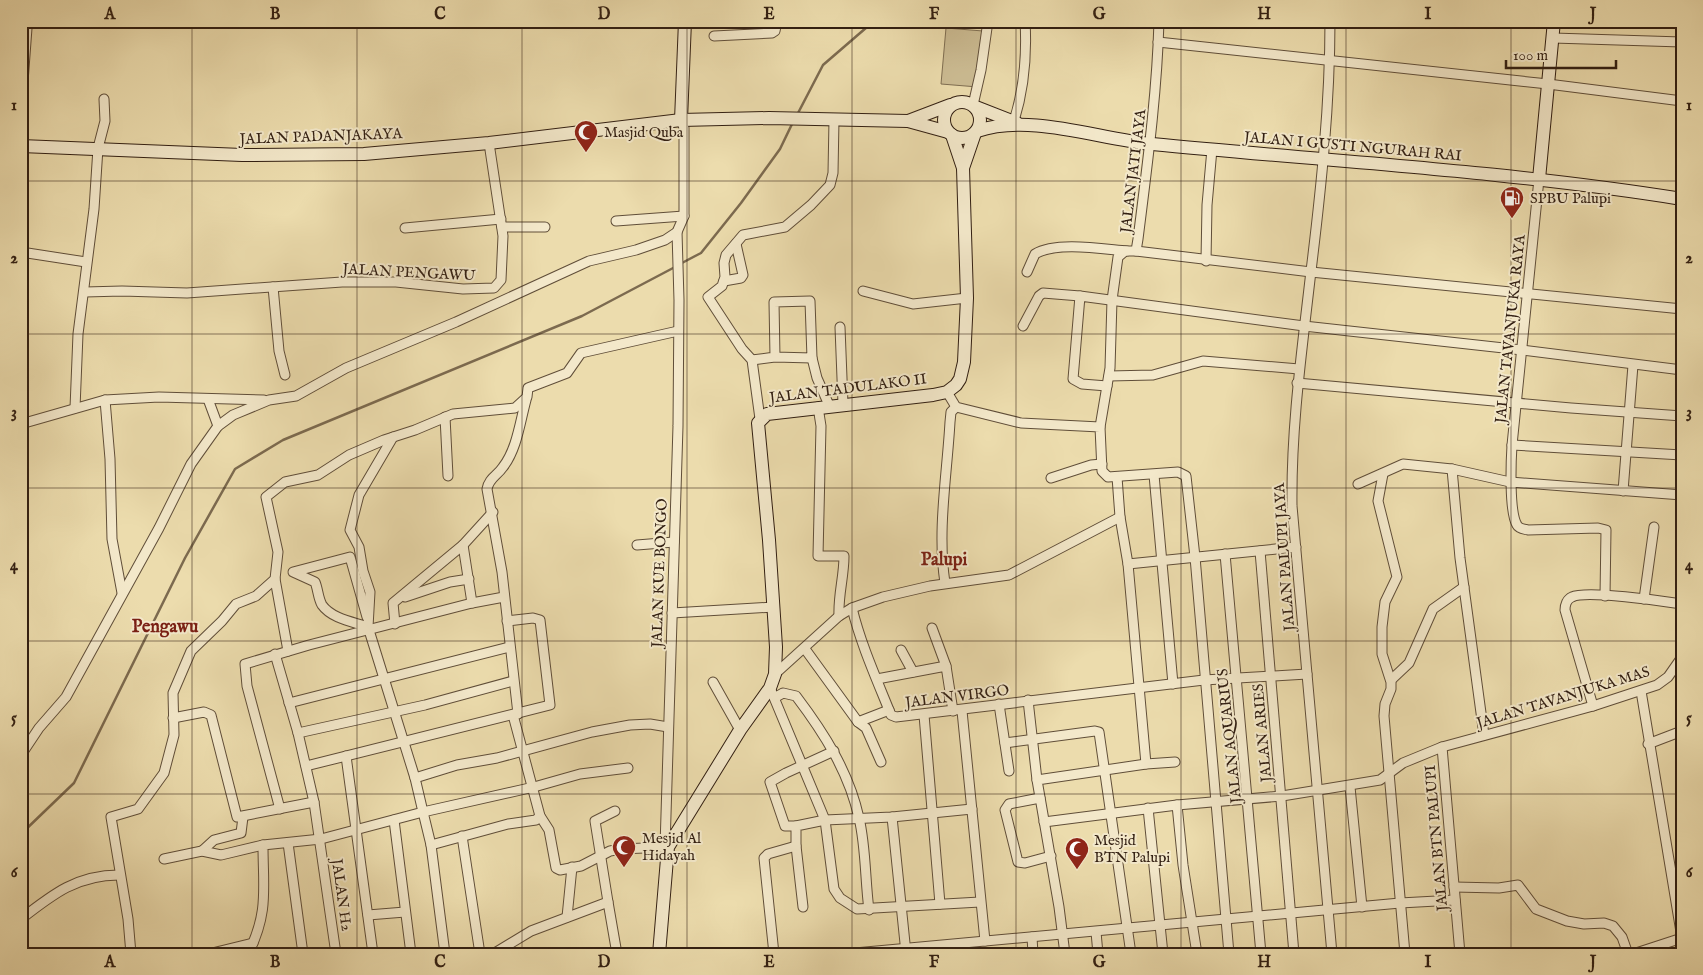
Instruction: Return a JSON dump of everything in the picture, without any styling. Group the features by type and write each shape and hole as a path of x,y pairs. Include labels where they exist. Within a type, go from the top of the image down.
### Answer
{"main road":[{"path":"685,21 684,60 681,65 684,123 769,118 908,121 961,138 976,132"},
{"path":"1539,179 1554,21"},
{"path":"908,121 961,101 974,106 981,121 963,168"},
{"path":"950,105 944,115 944,121 950,133"},
{"name":"JALAN I GUSTI NGURAH RAI","path":"974,106 1018,123 1149,144 1539,179 1682,198"},
{"name":"JALAN PADANJAKAYA","path":"21,146 242,155 364,154 684,123"},
{"name":"JALAN I GUSTI NGURAH RAI","path":"976,132 990,127 1018,123"},
{"name":"JALAN TADULAKO II","path":"666,847 740,730 773,692 775,674 774,607 765,491 757,429 760,419 767,414 947,392 956,385 962,372 967,298 963,168 950,133"},
{"path":"659,954 666,847"}],"street":[{"path":"21,109 27,28 30,21"},
{"path":"714,36 770,34 775,31 777,21"},
{"path":"974,106 988,21"},
{"path":"1018,123 1025,66 1025,21"},
{"name":"JALAN JATI JAYA","path":"1100,427 1109,376 1112,300 1118,257 1132,251 1149,144 1158,66 1159,21"},
{"name":"JALAN PALUPI JAYA","path":"1330,21 1323,159 1299,369 1291,466 1296,548 1332,954"},
{"path":"1553,38 1682,42"},
{"path":"1158,42 1548,84 1682,101"},
{"path":"74,408 78,334 94,209 98,148 105,121 104,99"},
{"path":"760,419 752,360 742,349 708,297 722,286 726,255 743,236 786,227 830,185 833,173 834,120"},
{"path":"21,424 105,400 158,398 269,400 296,396 346,368 589,261 636,250 665,240 677,232 684,216 684,123"},
{"path":"489,143 502,223 500,283 503,300"},
{"path":"1206,261 1206,205 1212,150"},
{"name":"JALAN TAVANJUKA RAYA","path":"1539,179 1512,444 1510,482 1516,522 1521,528 1545,531 1598,528 1606,530 1605,596"},
{"path":"616,221 684,216"},
{"path":"405,228 502,223 545,227"},
{"name":"JALAN KUE BONGO","path":"666,847 679,300 677,232"},
{"path":"724,281 741,278 743,275 736,244"},
{"path":"1027,272 1035,254 1048,249 1078,247 1132,251 1206,261 1682,309"},
{"path":"21,252 86,262"},
{"name":"JALAN PENGAWU","path":"84,292 187,293 342,282 396,282 463,289 482,289 494,288 500,283"},
{"path":"273,287 279,352 285,375"},
{"path":"864,291 913,304 967,298"},
{"path":"1024,326 1039,296 1044,293 1112,300 1304,326 1682,370"},
{"path":"1080,296 1074,379 1082,384 1107,386"},
{"path":"775,357 774,302 809,301 812,358 824,406 821,426 818,556 844,556 844,573 839,590 839,616"},
{"path":"840,327 843,404"},
{"path":"666,847 621,849 581,866 560,870 554,866 549,830 540,816 515,715 507,621 488,484 503,468 511,454 527,398 528,388 567,373 581,353 678,331"},
{"path":"752,360 775,357 812,358"},
{"path":"1109,376 1153,375 1203,361 1299,369"},
{"path":"1623,491 1634,365"},
{"path":"1298,383 1629,413 1682,416"},
{"path":"947,392 956,407 1021,423 1100,427 1104,476 1117,477 1178,472 1186,476 1195,557 1204,680 1229,954"},
{"path":"288,650 275,579 278,552 266,497 285,482 318,475 350,455 445,417 484,410 507,410 520,406 527,398"},
{"path":"208,399 218,426"},
{"path":"105,400 110,459 112,539 122,593"},
{"path":"21,755 39,728 66,697 122,593 160,528 191,464 218,426 233,415 269,400"},
{"path":"946,583 942,556 943,524 951,412 956,407"},
{"path":"445,417 448,476"},
{"path":"368,625 370,592 363,571 359,547 351,535 350,523 359,495 393,437"},
{"path":"1512,444 1682,455"},
{"path":"1051,478 1102,464"},
{"path":"1358,484 1383,474 1392,467 1403,464 1452,469 1510,482 1682,495"},
{"path":"1452,469 1464,587 1484,735"},
{"path":"1383,474 1378,501 1397,577 1385,602 1382,627 1382,654 1391,680 1391,688 1384,708 1405,954"},
{"path":"1154,475 1173,684"},
{"path":"1117,477 1120,517 1128,564 1146,764"},
{"path":"395,624 393,603 463,545 493,512"},
{"path":"775,674 805,649 839,616 852,608 883,597 946,583 1001,576 1019,571 1120,517"},
{"path":"1644,599 1654,528"},
{"path":"637,545 674,542"},
{"path":"463,545 472,603"},
{"path":"1128,564 1296,548"},
{"name":"JALAN ARIES","path":"1260,551 1294,954"},
{"name":"JALAN AQUARIUS","path":"1226,554 1262,954"},
{"path":"445,954 431,846 415,778 396,711 368,625 350,557 293,572 315,582 322,604 326,609 347,621 368,625 395,624 472,603 504,597"},
{"path":"131,954 127,911 119,875 112,817 138,809 162,777 173,743 173,693 191,650 222,621 236,604 256,596 275,579"},
{"path":"398,600 431,587 469,579"},
{"path":"1391,680 1409,663 1432,609 1464,587"},
{"path":"1593,706 1565,606 1572,596 1605,596 1682,604"},
{"path":"672,613 774,607"},
{"name":"JALAN VIRGO","path":"852,608 857,629 889,710 896,717 1204,680 1307,674"},
{"path":"306,766 550,705 542,624 540,620 533,618 507,621"},
{"path":"280,809 244,672 247,662 368,625"},
{"path":"932,628 946,666 958,711 972,809 985,941"},
{"path":"289,703 509,647"},
{"path":"805,649 858,722 866,728 881,762"},
{"path":"901,650 913,672"},
{"name":"JALAN H2","path":"275,654 298,733 314,802 321,839 336,954"},
{"name":"JALAN TAVANJUKA MAS","path":"1442,747 1641,692 1657,685 1668,677 1682,657"},
{"path":"877,679 946,666"},
{"path":"298,733 396,711 513,680"},
{"path":"713,682 740,730"},
{"path":"869,910 859,818 834,752 796,696 773,692 825,820 834,889 847,904 857,909 869,910 980,902"},
{"path":"1633,954 1682,938 1648,744 1641,692"},
{"path":"1028,700 1037,780 1064,934 1065,954"},
{"path":"1000,704 1009,771"},
{"path":"858,722 889,710"},
{"path":"173,718 204,712 210,715 236,816 243,817 314,802"},
{"path":"924,715 940,904"},
{"path":"415,778 457,765 497,758 621,726 650,724 668,727"},
{"path":"1648,744 1682,730"},
{"path":"1005,742 1097,731 1131,954"},
{"name":"JALAN BTN PALUPI","path":"1044,822 1177,804 1282,796 1350,787 1380,780 1403,763 1442,747 1460,954"},
{"path":"834,752 770,782 785,826 796,826 825,820 892,817 972,809"},
{"path":"346,756 358,830 373,954"},
{"path":"1037,780 1104,769 1176,762"},
{"path":"164,860 202,851 221,855 263,845 321,839 580,774 628,768"},
{"path":"1350,787 1362,907"},
{"path":"1040,798 1009,804 1005,810 1018,862 1025,863 1051,856"},
{"path":"1177,804 1183,865 1194,923 1196,954"},
{"path":"1148,808 1163,954"},
{"path":"615,811 595,821 617,954"},
{"path":"431,846 508,824 536,820 540,816"},
{"path":"202,851 214,840 241,833 243,817"},
{"path":"892,817 905,951"},
{"path":"394,820 411,954"},
{"path":"796,826 796,846 803,907"},
{"path":"462,836 480,954"},
{"path":"288,843 303,954"},
{"path":"248,954 259,928 265,898 263,845"},
{"path":"774,954 764,858 768,854 796,846"},
{"path":"567,917 572,867"},
{"path":"21,919 65,887 92,876 119,875"},
{"path":"1454,887 1499,888 1518,885 1536,909 1567,921 1604,923 1612,926 1622,937 1628,954"},
{"path":"844,954 905,951 985,941 1400,903 1455,900"},
{"path":"493,954 531,931 608,902"},
{"path":"368,915 405,912"},
{"path":"1096,932 1098,954"},
{"path":"1032,937 1033,954"},
{"path":"208,954 253,943"}],"shaded area":[{"path":"946,28 983,31 978,87 941,84"}],"waterway":[{"path":"797,115 823,65 874,21"},
{"path":"680,264 701,253 741,203 780,149 793,122"},
{"path":"21,834 74,783 185,558 235,469 283,440 582,316 675,267"}],"place":[{"name":"Masjid Quba","path":"586,153"},
{"name":"SPBU Palupi","path":"1512,219"},
{"name":"Mesjid Al Hidayah","path":"624,868"},
{"name":"Mesjid BTN Palupi","path":"1077,870"}],"district":[{"name":"Palupi","path":"944,559"},
{"name":"Pengawu","path":"165,626"}]}
